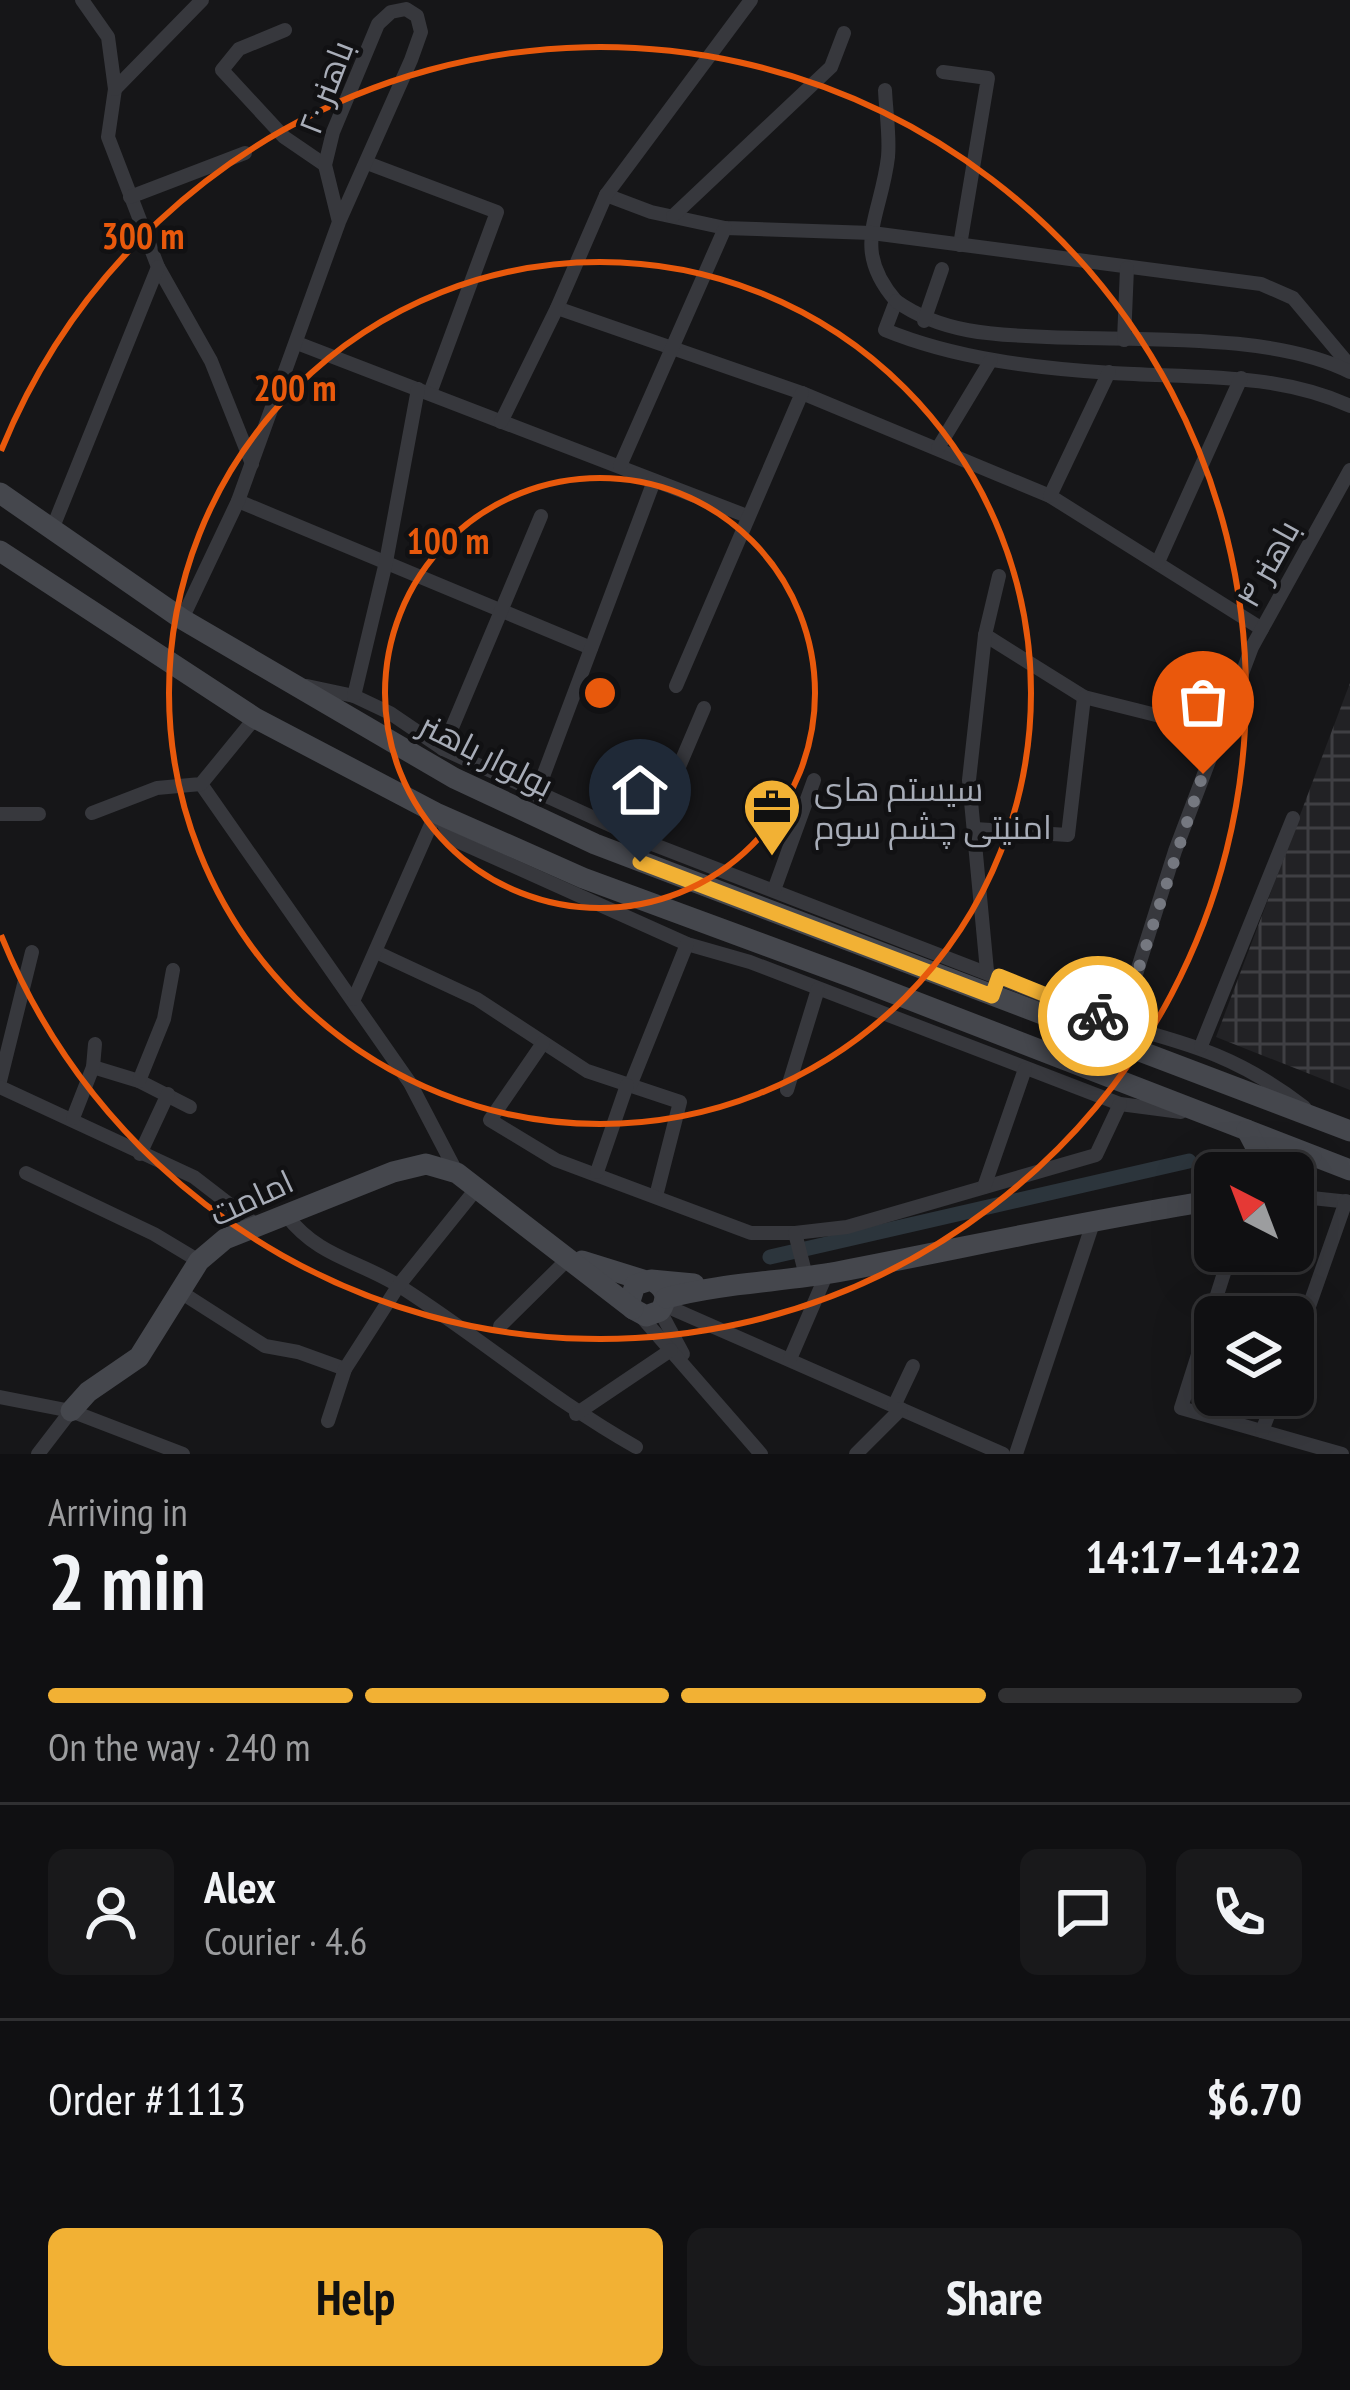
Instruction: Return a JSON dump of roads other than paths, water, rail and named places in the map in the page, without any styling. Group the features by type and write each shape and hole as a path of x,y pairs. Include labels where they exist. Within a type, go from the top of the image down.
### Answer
{"main road":[{"name":"بولوار باهنر","path":"0,493 182,619 454,778 595,844 890,959 993,981 1350,1131"},
{"path":"0,552 255,718 579,887 854,978 1301,1152"},
{"path":"854,978 864,964 864,948"},
{"path":"880,988 880,971 890,959"},
{"path":"1247,1130 1258,1152"},
{"path":"1314,1157 1350,1170"},
{"name":"امامت","path":"70,1411 88,1392 139,1357 199,1261 225,1239 394,1172 426,1164 457,1173"},
{"path":"457,1173 570,1257 651,1300 806,1257 1194,1203"}],"street":[{"path":"82,0 108,37 115,88 108,137 158,267 212,361 251,464"},
{"path":"115,88 202,0"},
{"path":"501,422 606,195 751,0"},
{"name":"باهنر ۲۰","path":"182,619 238,501 339,222 421,32 417,16 406,9 391,12 378,24 333,132 325,165 339,222"},
{"path":"285,30 239,49 222,70 284,137 325,165"},
{"path":"674,216 831,67 844,33"},
{"path":"943,72 988,77 960,245"},
{"path":"885,90 888,154 871,262 896,301 924,321 1000,335 1274,348 1350,369"},
{"path":"130,197 245,153"},
{"path":"354,696 424,391 497,212 367,163"},
{"path":"606,195 650,212 725,228 872,233 1261,284 1292,298 1350,369"},
{"path":"620,466 725,228"},
{"path":"51,532 158,267"},
{"path":"1124,340 1127,268"},
{"path":"924,321 942,269"},
{"path":"896,301 885,330 920,344 992,360 1241,379 1321,392 1350,406"},
{"path":"557,308 802,393 1050,496 1262,629"},
{"path":"298,343 747,516"},
{"path":"938,448 992,360"},
{"path":"1050,496 1108,372"},
{"path":"1158,562 1241,379"},
{"path":"676,686 802,393"},
{"name":"باهنر ۴","path":"1120,1025 1175,851 1220,730 1262,629 1350,470"},
{"path":"536,795 655,481"},
{"path":"238,501 591,648"},
{"path":"442,749 541,516"},
{"path":"993,981 968,780 986,635 999,576"},
{"path":"986,635 1084,697 1220,730"},
{"path":"283,682 354,696 390,713 442,749 536,795 993,981 1120,1025 1201,1046 1262,1075 1322,1121"},
{"path":"975,829 1068,835 1084,697"},
{"path":"646,842 704,708"},
{"path":"92,813 157,788 201,784 255,718"},
{"path":"773,890 814,779"},
{"path":"201,784 410,1083 457,1173"},
{"path":"353,999 436,813"},
{"path":"0,814 39,814"},
{"path":"1201,1046 1294,818"},
{"path":"579,887 687,944 750,962 1024,1070 1120,1104 1207,1116"},
{"path":"597,1172 687,944"},
{"path":"32,952 0,1084 194,1177 255,1224"},
{"path":"376,952 477,999 587,1071 680,1102 656,1196"},
{"path":"139,1081 164,1019 173,970"},
{"path":"787,1090 818,989"},
{"path":"543,1043 490,1120 556,1160 597,1172 806,1257"},
{"path":"73,1118 93,1067 95,1044"},
{"path":"93,1067 139,1081 190,1107"},
{"path":"984,1187 1024,1070"},
{"path":"140,1154 167,1094"},
{"path":"790,1359 806,1257 847,1227 1096,1155 1120,1104"},
{"path":"26,1173 154,1234 199,1261"},
{"path":"328,1421 345,1369 399,1285 477,1188"},
{"path":"1313,1296 1348,1201 1314,1198"},
{"path":"286,1215 306,1240 399,1285 577,1414 636,1448"},
{"path":"1016,1454 1094,1220"},
{"path":"500,1326 570,1257"},
{"path":"1224,1272 1181,1408 1342,1454"},
{"path":"179,1291 266,1346 345,1369"},
{"path":"651,1300 1003,1454"},
{"path":"651,1300 671,1350 761,1454"},
{"path":"651,1300 695,1374"},
{"path":"577,1414 671,1350"},
{"path":"856,1454 897,1407 913,1366"},
{"path":"0,1397 70,1411 184,1454"},
{"path":"38,1454 70,1411"},
{"path":"1262,1431 1268,1416"}],"waterway":[{"path":"770,1257 1189,1161"}],"place":[{"name":"سیستم های امنیتی چشم سوم","path":"772,858"}]}
